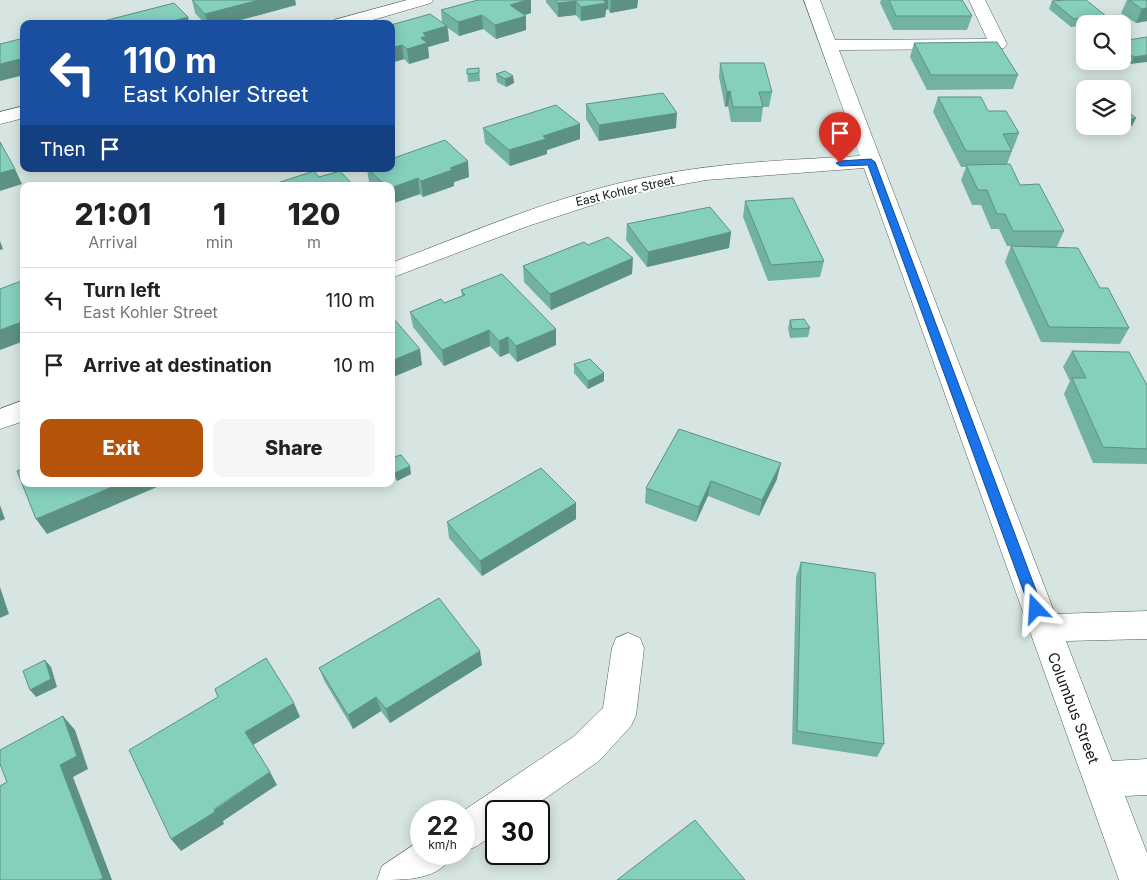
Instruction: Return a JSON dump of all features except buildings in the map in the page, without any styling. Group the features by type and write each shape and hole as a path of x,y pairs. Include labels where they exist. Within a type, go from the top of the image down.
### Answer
{"street":[{"path":"354,20 425,0"},
{"name":"Columbus Street","path":"812,0 1043,628 1138,880"},
{"path":"828,44 998,44 978,0"},
{"path":"0,118 20,113"},
{"name":"East Kohler Street","path":"395,269 571,203 652,182 754,168 871,162"},
{"path":"0,419 20,412"},
{"path":"1043,628 1147,625"},
{"path":"475,825 586,748 619,714 628,648"},
{"path":"1100,779 1147,777"},
{"path":"396,880 418,865"}],"route":[{"path":"840,163 871,162 1036,609"}]}
